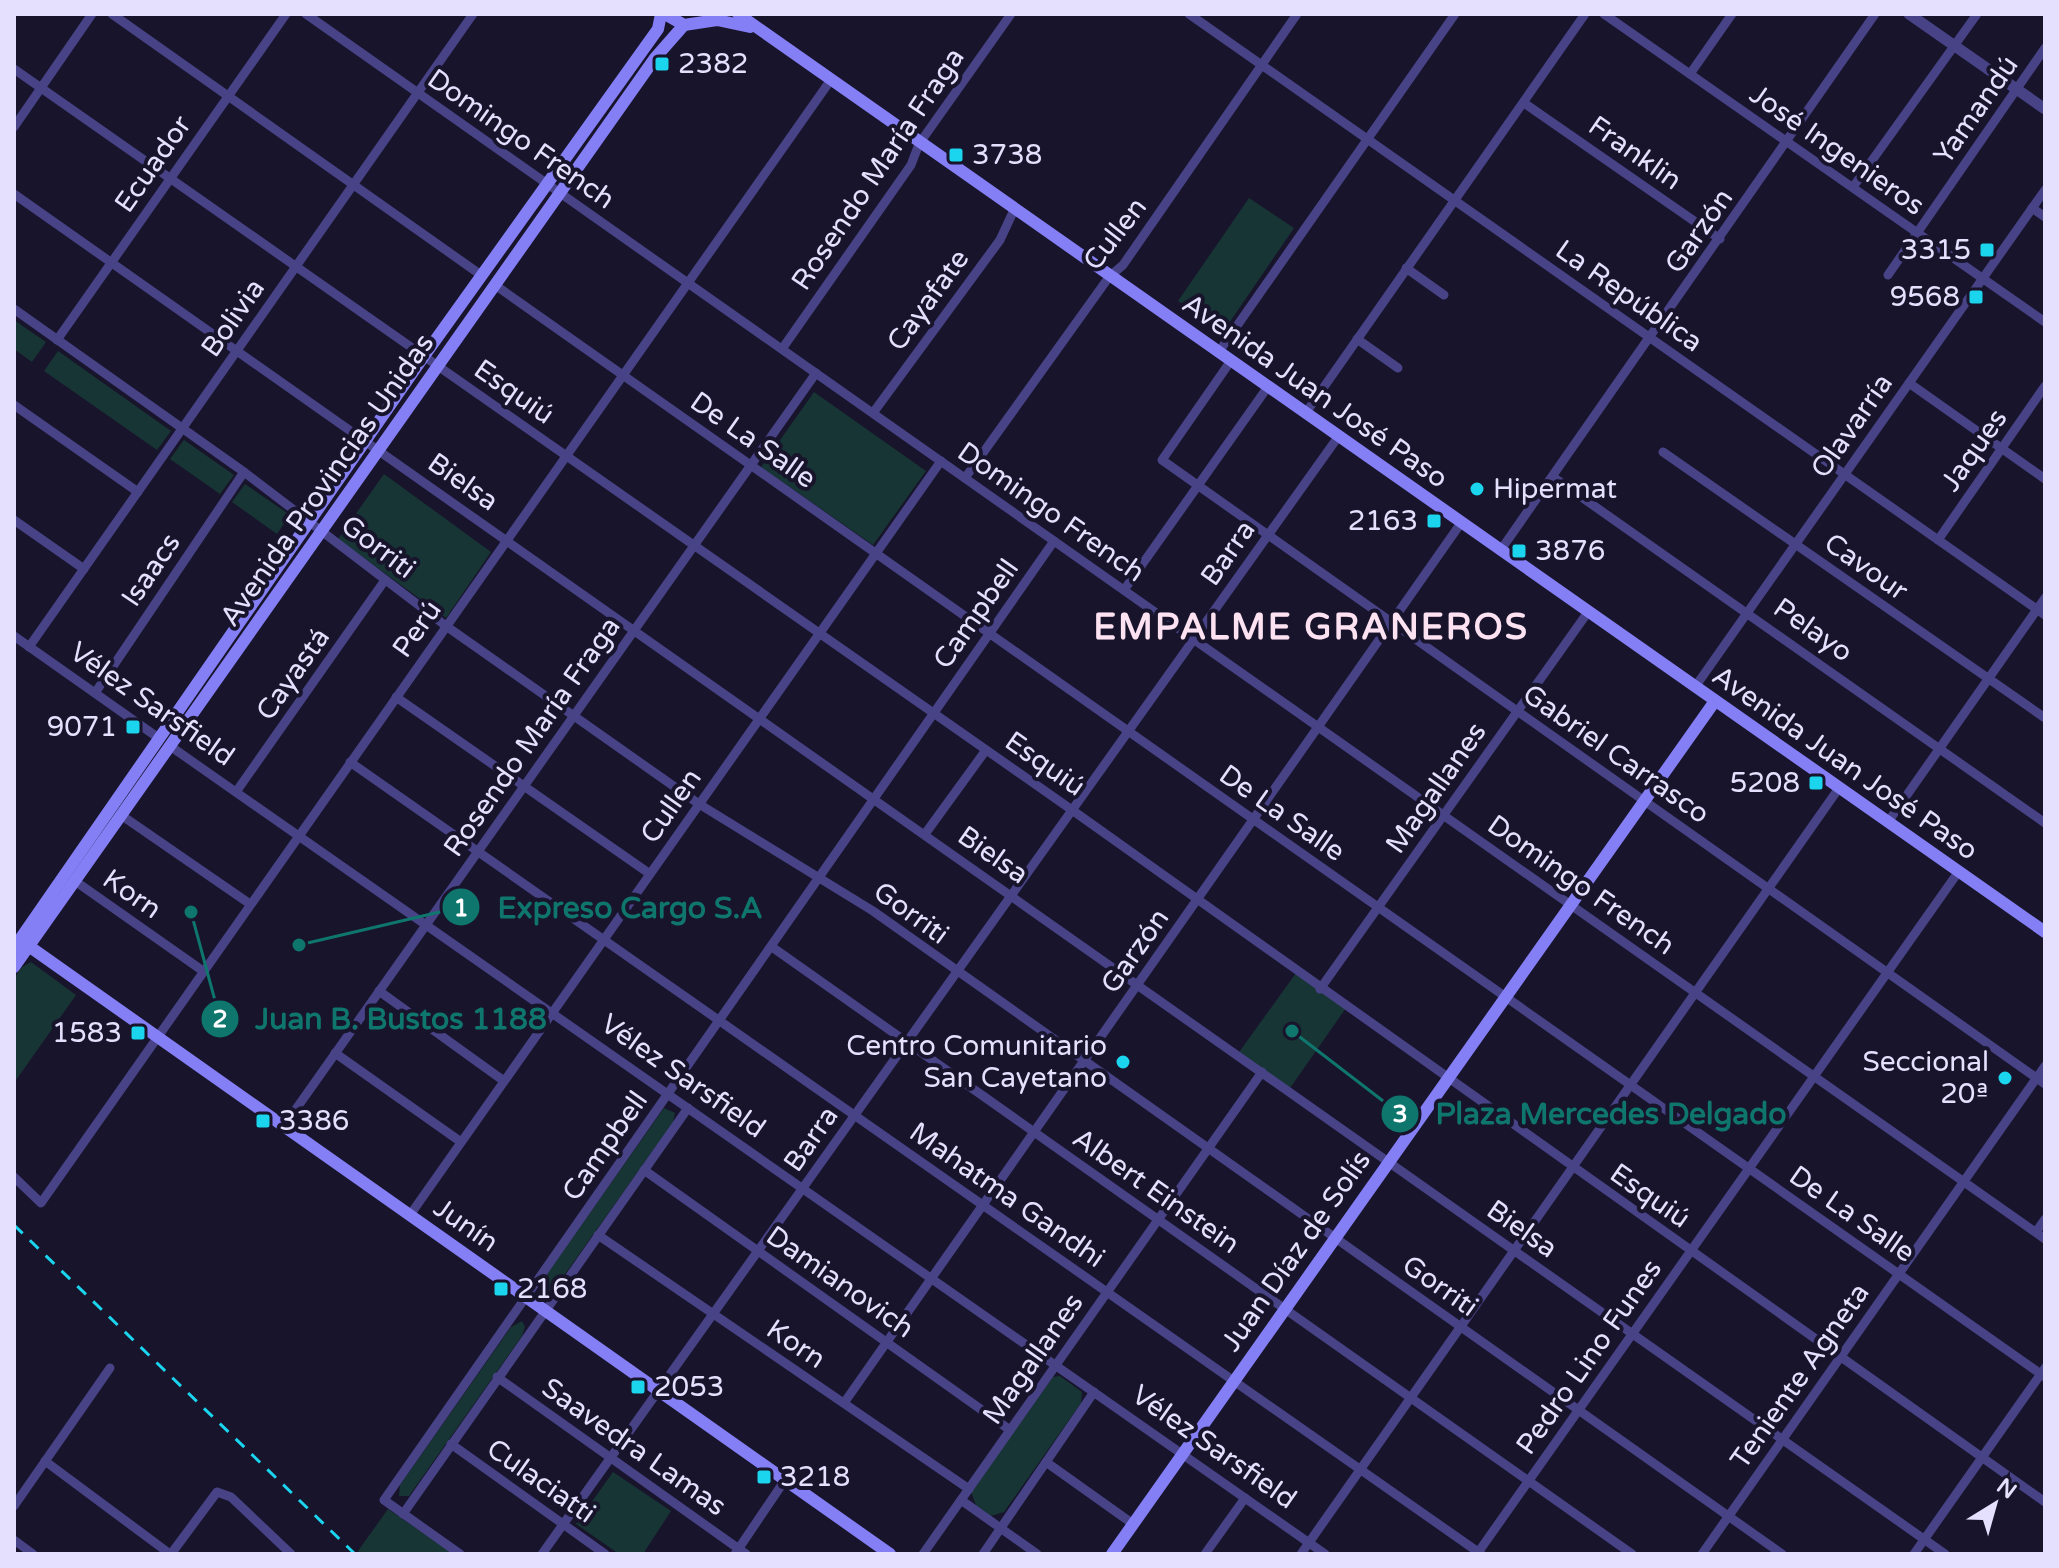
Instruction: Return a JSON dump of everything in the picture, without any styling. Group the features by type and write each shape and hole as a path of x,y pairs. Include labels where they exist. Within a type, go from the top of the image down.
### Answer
{"main road":[{"path":"663,14 694,20"},
{"name":"Avenida Provincias Unidas","path":"19,942 75,881 121,815 165,742 310,521 481,275 658,29 663,14"},
{"name":"Avenida Juan José Paso","path":"738,14 2045,932"},
{"name":"Avenida Provincias Unidas","path":"14,967 19,942 321,531 655,58 694,20"},
{"name":"Avenida Juan José Paso","path":"694,20 717,20 754,28"},
{"name":"Juan Díaz de Solís","path":"1112,1554 1715,701"},
{"name":"Junín","path":"19,942 157,1036 890,1554"}],"street":[{"path":"14,127 92,14"},
{"path":"112,14 481,275"},
{"name":"Ecuador","path":"57,340 286,14"},
{"name":"Domingo French","path":"306,14 2045,1239"},
{"name":"Bolivia","path":"29,647 473,14"},
{"name":"Rosendo María Fraga","path":"782,349 911,165 919,144 1011,14"},
{"name":"La República","path":"1189,14 2041,612"},
{"name":"Cullen","path":"965,478 1109,277 1123,265 1297,14"},
{"path":"1218,353 1455,14"},
{"path":"1305,414 1585,14"},
{"name":"José Ingenieros","path":"1604,14 2045,322"},
{"path":"1690,74 1732,14"},
{"name":"Garzón","path":"1500,551 1875,14"},
{"path":"1909,14 2045,109"},
{"path":"1853,187 1977,14"},
{"name":"Yamandú","path":"1888,275 2045,48"},
{"name":"Esquiú","path":"14,69 1072,810 2045,1502"},
{"name":"Perú","path":"14,1177 41,1203 830,81"},
{"name":"Franklin","path":"1524,103 1720,239"},
{"name":"Olavarría","path":"1695,687 2045,190"},
{"name":"Bielsa","path":"14,194 1945,1554"},
{"path":"2032,208 2045,217"},
{"name":"Cayafate","path":"873,413 1000,240 1014,210"},
{"path":"1406,268 1444,295"},
{"name":"De La Salle","path":"495,285 2044,1373"},
{"name":"Gorriti","path":"14,309 244,472 446,626 699,804 819,881 873,911 956,973 1782,1554"},
{"path":"1357,339 1398,368"},
{"name":"Gabriel Carrasco","path":"1230,362 1162,460 2041,1081"},
{"name":"Rosendo María Fraga","path":"284,1126 816,373"},
{"path":"1909,383 2045,479"},
{"name":"Jaques","path":"1938,540 2045,386"},
{"path":"1124,590 1267,388"},
{"path":"14,405 138,492"},
{"name":"Barra","path":"542,1554 1338,437"},
{"name":"Cavour","path":"1663,452 2045,718"},
{"name":"Cullen","path":"410,1215 941,461"},
{"name":"Isaacs","path":"95,693 244,472"},
{"name":"Pelayo","path":"1553,477 1748,611 2045,823"},
{"path":"14,520 84,569"},
{"name":"Garzón","path":"844,1403 1461,523"},
{"name":"Campbell","path":"688,1108 403,1514 384,1500 1054,541"},
{"name":"Cayastá","path":"236,792 385,580"},
{"path":"1888,822 1988,678 2041,612 2045,598"},
{"name":"Magallanes","path":"1320,989 1588,612"},
{"name":"Vélez Sarsfield","path":"14,636 1325,1554"},
{"path":"396,697 650,874"},
{"path":"925,834 986,750"},
{"name":"Mahatma Gandhi","path":"350,762 1479,1553"},
{"path":"1301,1554 1839,788"},
{"path":"121,815 250,904"},
{"name":"Pedro Lino Funes","path":"1479,1553 1959,871"},
{"name":"Korn","path":"75,881 203,971"},
{"name":"Albert Einstein","path":"772,947 1632,1554"},
{"path":"379,991 504,1081"},
{"path":"335,1053 461,1142"},
{"name":"Teniente Agneta","path":"1702,1554 1964,1182 2041,1081 2045,1066"},
{"name":"Magallanes","path":"923,1554 1262,1072"},
{"name":"Damianovich","path":"644,1170 1010,1430"},
{"path":"2036,1232 2045,1219"},
{"name":"Korn","path":"598,1235 969,1489"},
{"path":"14,1506 110,1368"},
{"path":"1914,1554 2044,1373"},
{"name":"Saavedra Lamas","path":"497,1377 740,1552"},
{"path":"983,1554 1094,1392"},
{"name":"Culaciatti","path":"451,1444 605,1554"},
{"path":"45,1461 170,1554 217,1492 231,1497 291,1554"},
{"path":"1046,1462 1133,1524"},
{"path":"740,1552 785,1480"},
{"path":"1205,1554 1245,1498"},
{"path":"961,1500 1037,1554"},
{"path":"403,1514 460,1554"},
{"path":"14,1540 33,1554"}],"green space":[{"path":"1249,198 1294,228 1223,332 1178,301"},
{"path":"14,320 46,342 32,362 14,349"},
{"path":"58,351 171,431 157,450 44,371"},
{"path":"814,392 926,471 873,545 761,467"},
{"path":"184,440 234,475 220,494 170,459"},
{"path":"384,474 491,552 446,618 338,539"},
{"path":"245,484 290,515 277,534 232,502"},
{"path":"31,962 76,995 14,1083 14,978 22,967"},
{"path":"1296,973 1346,1008 1288,1091 1237,1055"},
{"path":"664,1108 675,1113 673,1122 553,1291 545,1291 542,1281"},
{"path":"522,1321 525,1327 522,1336 409,1496 399,1496 400,1485 511,1327"},
{"path":"1060,1376 1082,1392 1081,1403 1004,1512 991,1516 976,1505 971,1492 1053,1377"},
{"path":"613,1472 671,1511 643,1554 619,1554 576,1524"},
{"path":"388,1509 453,1554 361,1554 358,1551"}],"railway":[{"path":"14,1225 355,1554"}],"place":[{"name":"2382","path":"662,64"},
{"name":"3738","path":"956,155"},
{"name":"3315","path":"1987,250"},
{"name":"9568","path":"1976,297"},
{"name":"Hipermat","path":"1477,489"},
{"name":"2163","path":"1434,521"},
{"name":"3876","path":"1519,551"},
{"name":"9071","path":"133,727"},
{"name":"5208","path":"1816,783"},
{"name":"Juan B. Bustos 1188","path":"191,912"},
{"name":"Expreso Cargo S.A","path":"299,945"},
{"name":"Plaza Mercedes Delgado","path":"1292,1031"},
{"name":"1583","path":"138,1033"},
{"name":"Centro Comunitario San Cayetano","path":"1123,1062"},
{"name":"Seccional 20ª","path":"2005,1078"},
{"name":"3386","path":"263,1121"},
{"name":"2168","path":"501,1289"},
{"name":"2053","path":"638,1387"},
{"name":"3218","path":"764,1477"}],"district":[{"name":"EMPALME GRANEROS","path":"1311,627"}]}
